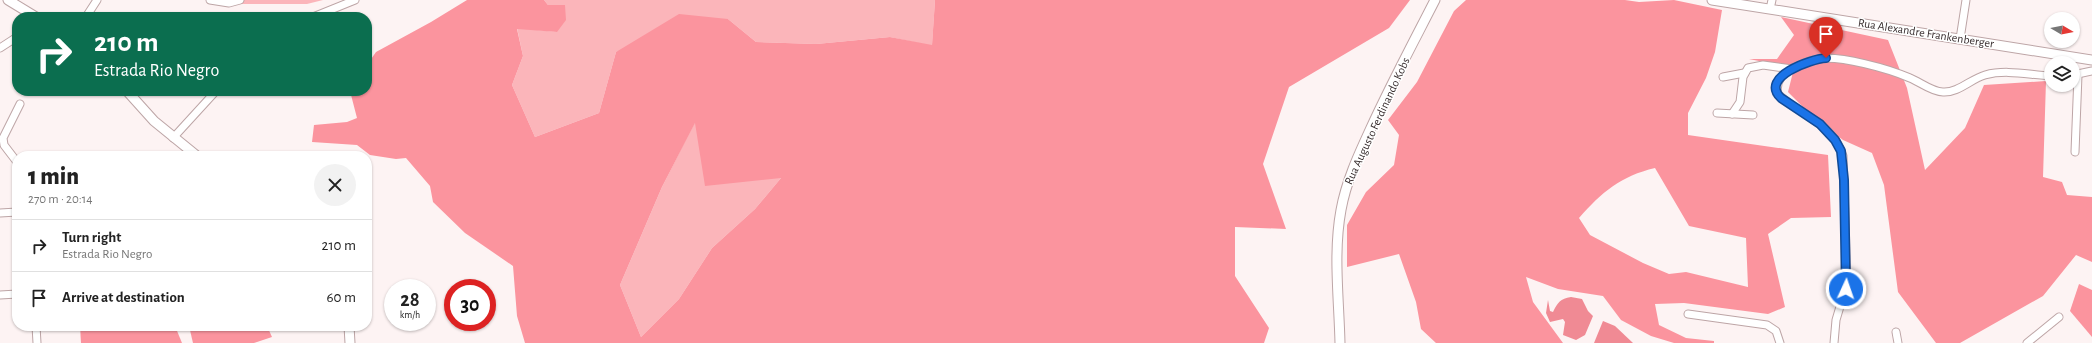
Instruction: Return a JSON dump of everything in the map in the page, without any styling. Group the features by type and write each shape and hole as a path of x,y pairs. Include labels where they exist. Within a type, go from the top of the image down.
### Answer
{"street":[{"path":"8,0 28,12"},
{"path":"89,12 97,0"},
{"path":"210,0 229,3 240,0"},
{"path":"325,12 355,0"},
{"name":"Rua Augusto Ferdinando Kobs","path":"1340,343 1337,251 1343,200 1353,169 1372,127 1435,0"},
{"name":"Rua Alexandre Frankenberger","path":"1712,0 1771,4 1960,39 2092,60"},
{"path":"1960,39 1966,0"},
{"path":"0,48 12,40"},
{"path":"1834,343 1835,325 1847,283 1843,156 1835,140 1828,132 1808,114 1778,94 1777,82 1786,72 1817,58 1840,59 1902,75 1941,92 1952,91 1978,77 1994,73 2009,72 2044,75"},
{"path":"1723,77 1744,73 1752,66 1763,65 1792,69"},
{"path":"2080,74 2092,71"},
{"path":"1732,114 1740,102 1744,73"},
{"path":"2075,92 2075,152"},
{"path":"131,96 144,111 173,138 190,151"},
{"path":"173,138 211,96"},
{"path":"12,155 4,145 3,138 20,104"},
{"path":"1717,113 1753,115"},
{"path":"0,213 12,212"},
{"path":"0,295 12,294"},
{"path":"1688,314 1767,325 1776,331 1780,343"},
{"path":"2027,343 2059,317"},
{"path":"36,331 37,343"},
{"path":"348,331 350,343"},
{"path":"1896,332 1898,343"}],"shaded area":[{"path":"225,0 323,0 307,4 228,4"},
{"path":"467,0 544,0 548,5 565,5 566,20 557,32 517,29 523,56 512,85 535,137 599,113 616,52 679,14 728,19 756,42 816,44 890,37 932,45 935,0 1410,0 1389,28 1289,87 1263,164 1286,229 1235,227 1235,276 1269,328 1264,343 525,343 517,316 513,266 465,233 433,202 430,186 406,158 396,159 372,155 372,151 365,151 357,145 312,142 314,125 347,122 357,118 351,96 372,96 372,58 376,52 431,22","holes":["695,123 705,186 781,178 755,209 712,248 679,299 641,337 620,285 662,187"]},
{"path":"544,0 935,0 932,46 890,37 816,44 756,42 728,19 616,52 599,113 535,137 512,85 523,56 517,28 557,32 548,5"},
{"path":"1466,0 1625,0 1639,2 1674,0 1722,10 1715,52 1706,78 1688,113 1688,135 1828,155 1831,217 1791,218 1768,234 1785,307 1768,314 1684,303 1655,304 1659,325 1686,338 1714,341 1714,343 1674,343 1651,336 1621,320 1603,296 1558,289 1526,277 1533,302 1563,343 1436,343 1421,329 1416,302 1399,254 1347,267 1347,225 1366,192 1394,165 1399,135 1388,120 1417,82 1454,11","holes":["1655,168 1689,226 1746,238 1748,287 1686,272 1669,274 1643,263 1590,235 1579,218 1596,200 1622,180 1643,171"]},
{"path":"1781,17 1888,40 1907,88 1925,170 1965,128 1984,85 2044,81 2044,92 2046,92 2043,177 2062,182 2067,195 2092,197 2092,262 2076,255 2043,296 1960,343 1936,343 1898,292 1884,185 1872,153 1843,140 1814,118 1788,92 1794,68 1749,59 1777,59 1794,35"},
{"path":"695,122 781,178 755,209 712,248 679,299 641,337 620,285 662,187"},
{"path":"2079,284 2092,290 2092,337 2070,311"},
{"path":"1571,297 1582,299 1588,311 1593,316 1585,335 1576,340 1563,335 1565,322 1563,319 1550,322 1546,313 1548,300 1550,311 1553,312 1560,302"},
{"path":"1603,321 1615,326 1633,343 1594,343"},
{"path":"80,331 177,331 182,343 81,343"},
{"path":"190,331 269,331 272,337 254,343 193,343"}],"route":[{"path":"1826,58 1817,58 1786,72 1777,82 1776,88 1781,98 1808,114 1828,132 1835,140 1843,156 1847,275 1846,289"}]}
